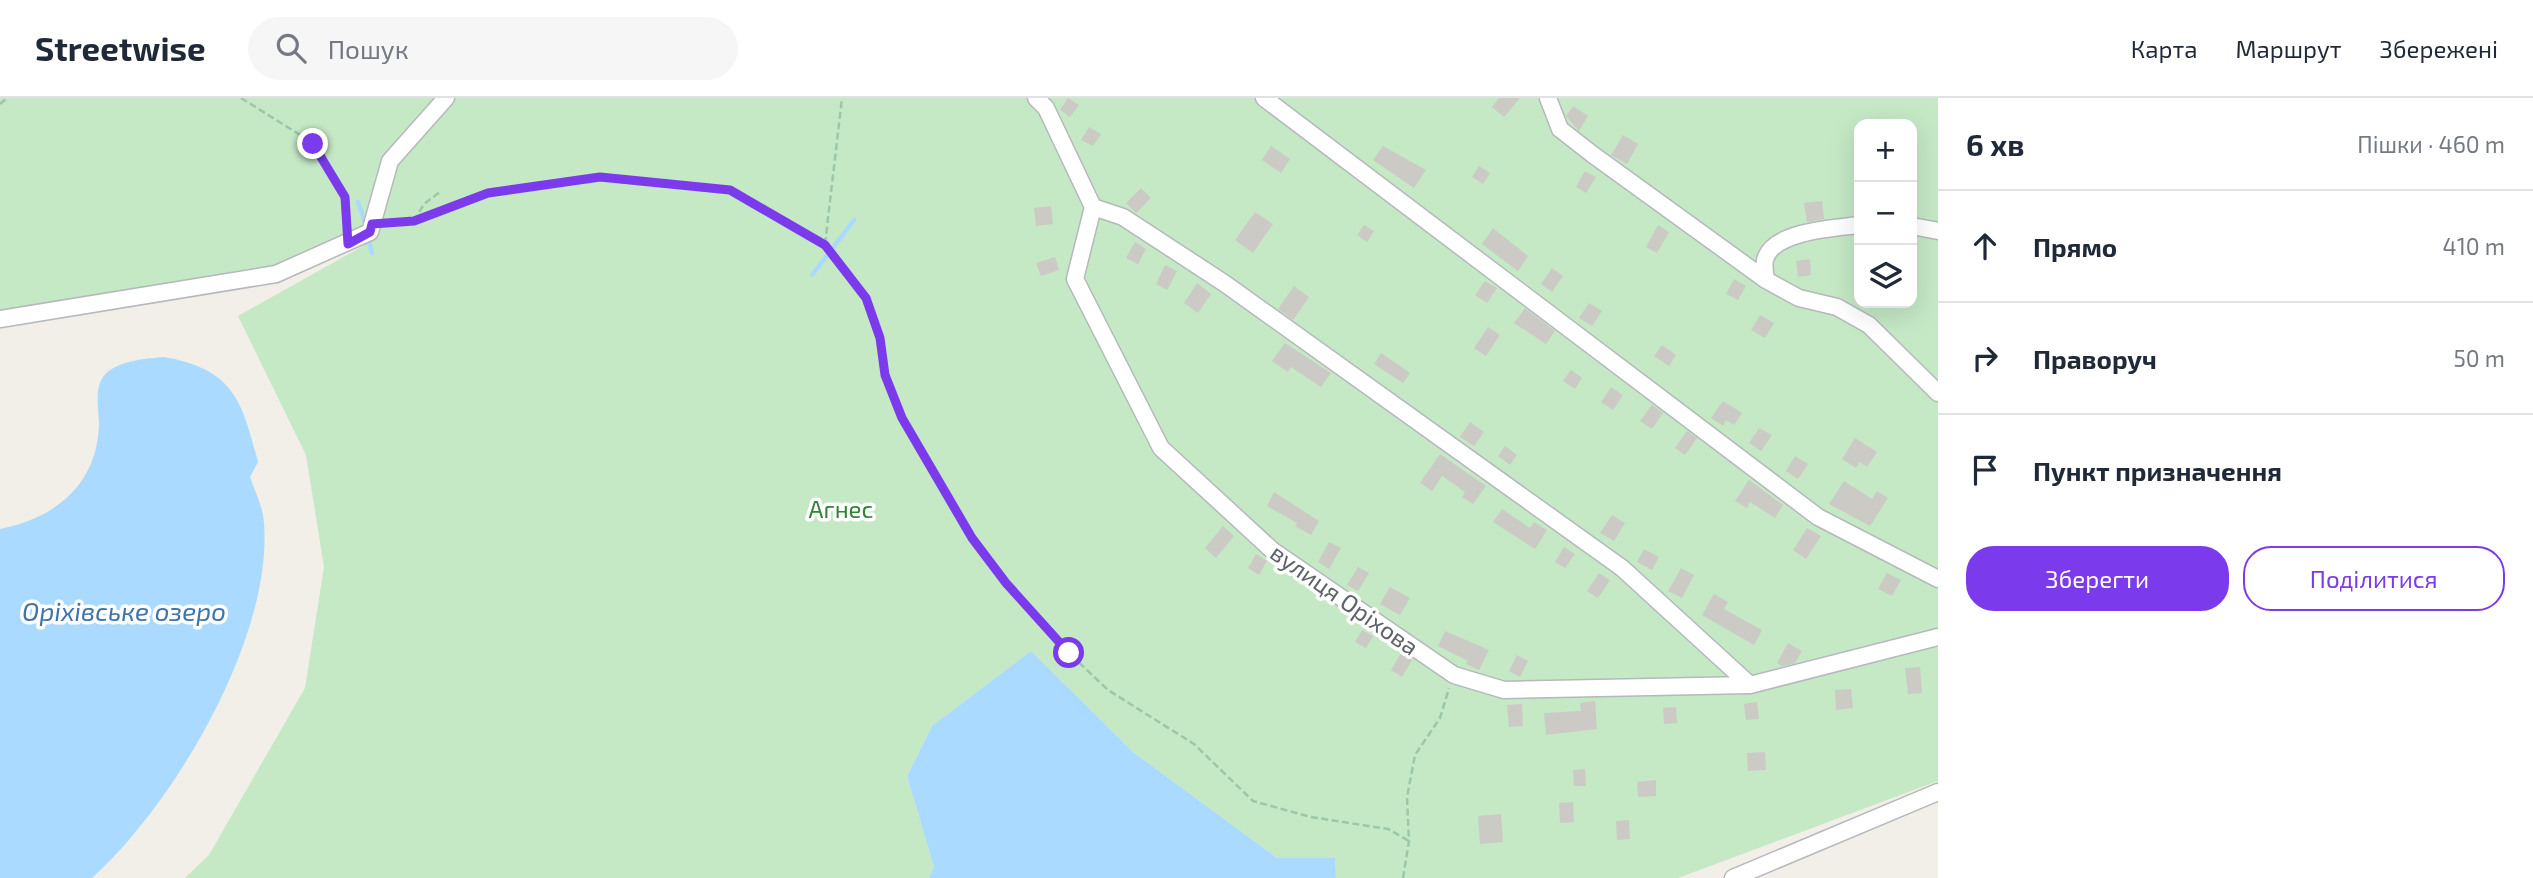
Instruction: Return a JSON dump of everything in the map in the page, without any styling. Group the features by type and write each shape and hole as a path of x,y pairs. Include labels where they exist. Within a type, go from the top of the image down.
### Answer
{"street":[{"path":"0,319 276,274 348,244 370,232 390,161 446,98"},
{"path":"1036,98 1046,108 1093,206 1123,217 1224,283 1622,568 1750,685"},
{"path":"1264,98 1818,517 1938,579"},
{"path":"1548,98 1560,129 1766,280 1799,298 1837,307 1869,326 1938,393"},
{"name":"вулиця Оріхова","path":"1093,206 1075,279 1161,448 1272,550 1454,675 1504,690 1750,685 1938,637"},
{"path":"1766,280 1765,259 1775,244 1825,229 1854,226"},
{"path":"1917,227 1938,231"},
{"path":"1733,878 1938,792"}],"path":[{"path":"0,104 7,98"},
{"path":"241,98 313,144 345,197 348,244"},
{"path":"825,245 842,98"},
{"path":"372,224 414,221 488,193 600,177 730,190 825,245 866,298 880,338 885,375 902,418 972,538 1006,583 1069,653 1108,690 1195,744 1253,801 1311,817 1388,829 1409,841"},
{"path":"414,221 424,204 440,192"},
{"path":"1403,878 1409,841 1407,797 1415,755 1440,718 1454,675"}],"green space":[{"name":"Агнес","path":"0,98 1938,98 1938,781 1678,878 1336,878 1335,858 1277,858 1133,752 1031,651 932,726 907,776 934,867 929,878 185,878 209,855 305,688 324,567 306,455 238,316 363,246 191,283 0,309"}],"water":[{"name":"Оріхівське озеро","path":"164,357 187,362 220,379 231,391 246,421 258,462 250,477 264,523 263,568 253,616 235,666 212,715 185,763 124,846 92,878 0,878 0,529 20,524 55,507 82,481 91,465 96,446 99,425 98,394 103,377 123,364"},
{"path":"1031,651 1133,752 1277,858 1335,858 1336,878 929,878 934,867 907,776 932,726"}],"building":[{"path":"1068,98 1079,105 1070,117 1060,110"},
{"path":"1499,98 1520,98 1504,117 1492,107"},
{"path":"1573,106 1588,116 1579,131 1566,116"},
{"path":"1089,127 1101,134 1093,146 1081,140"},
{"path":"1623,135 1638,144 1627,164 1611,155"},
{"path":"1271,146 1290,159 1281,173 1262,160"},
{"path":"1383,146 1426,170 1414,188 1373,160"},
{"path":"1479,166 1490,173 1483,184 1472,177"},
{"path":"1585,171 1596,177 1586,193 1576,187"},
{"path":"1141,188 1151,198 1136,213 1126,203"},
{"path":"1822,201 1824,219 1807,222 1804,203"},
{"path":"1051,206 1053,224 1036,226 1034,208"},
{"path":"1255,212 1273,224 1253,253 1235,240"},
{"path":"1364,225 1374,231 1367,242 1357,235"},
{"path":"1658,225 1669,232 1657,253 1646,247"},
{"path":"1493,228 1528,256 1518,271 1482,244"},
{"path":"1135,242 1146,249 1138,264 1126,258"},
{"path":"1055,257 1059,270 1041,276 1036,263"},
{"path":"1810,259 1811,275 1798,277 1796,261"},
{"path":"1165,265 1177,271 1167,290 1156,284"},
{"path":"1552,268 1563,276 1552,292 1541,284"},
{"path":"1734,279 1746,286 1738,300 1726,294"},
{"path":"1485,281 1497,288 1487,303 1475,295"},
{"path":"1197,283 1211,294 1198,313 1184,303"},
{"path":"1294,286 1309,297 1293,320 1278,309"},
{"path":"1589,303 1602,311 1592,326 1579,318"},
{"path":"1525,308 1555,331 1546,344 1514,323"},
{"path":"1760,315 1774,323 1765,338 1751,330"},
{"path":"1488,327 1500,335 1486,356 1474,348"},
{"path":"1285,343 1331,373 1321,387 1291,367 1288,372 1272,361"},
{"path":"1662,345 1676,355 1669,366 1654,356"},
{"path":"1381,353 1410,373 1403,383 1374,364"},
{"path":"1571,370 1582,378 1575,389 1563,381"},
{"path":"1611,387 1623,395 1613,410 1601,402"},
{"path":"1723,401 1742,413 1734,425 1726,420 1723,426 1711,418"},
{"path":"1652,405 1663,413 1652,429 1640,421"},
{"path":"1470,422 1484,432 1474,446 1460,437"},
{"path":"1759,428 1772,435 1761,451 1749,443"},
{"path":"1687,431 1697,438 1685,455 1675,448"},
{"path":"1855,438 1877,452 1867,467 1860,462 1856,468 1842,459"},
{"path":"1505,446 1517,455 1510,465 1498,456"},
{"path":"1440,454 1486,486 1473,504 1462,497 1465,492 1442,476 1432,491 1420,483"},
{"path":"1795,456 1808,464 1798,479 1786,471"},
{"path":"1749,480 1783,505 1775,518 1750,502 1747,508 1735,501"},
{"path":"1844,481 1872,499 1877,491 1888,498 1870,526 1829,504"},
{"path":"1274,492 1319,521 1311,535 1295,526 1297,523 1267,506"},
{"path":"1502,509 1530,528 1534,522 1547,530 1535,549 1493,522"},
{"path":"1612,515 1625,523 1614,541 1600,533"},
{"path":"1223,526 1234,536 1216,558 1205,548"},
{"path":"1807,528 1821,536 1806,559 1793,550"},
{"path":"1329,542 1341,548 1329,569 1318,562"},
{"path":"1564,547 1575,554 1565,568 1555,562"},
{"path":"1644,549 1659,557 1652,570 1637,562"},
{"path":"1256,554 1267,561 1259,575 1248,568"},
{"path":"1358,567 1369,573 1358,591 1347,585"},
{"path":"1681,568 1694,575 1682,598 1668,591"},
{"path":"1599,573 1610,580 1598,598 1587,591"},
{"path":"1887,573 1901,580 1892,596 1878,589"},
{"path":"1390,587 1410,598 1400,615 1380,604"},
{"path":"1714,594 1728,602 1724,609 1762,630 1754,645 1702,615"},
{"path":"1362,630 1373,636 1366,648 1355,642"},
{"path":"1445,631 1489,650 1479,670 1466,664 1468,661 1438,646"},
{"path":"1788,643 1802,651 1795,663 1782,666 1777,663"},
{"path":"1401,653 1412,660 1402,677 1391,670"},
{"path":"1517,655 1528,661 1520,677 1509,671"},
{"path":"1920,667 1922,693 1908,694 1905,668"},
{"path":"1851,689 1853,708 1836,710 1835,690"},
{"path":"1595,701 1597,729 1546,735 1544,713 1581,711 1580,703"},
{"path":"1757,702 1759,719 1746,720 1744,704"},
{"path":"1522,704 1523,726 1509,727 1507,705"},
{"path":"1676,707 1677,723 1664,724 1663,708"},
{"path":"1765,752 1766,770 1748,771 1747,753"},
{"path":"1585,769 1586,786 1574,786 1573,770"},
{"path":"1656,780 1656,796 1638,797 1637,782"},
{"path":"1573,802 1574,822 1560,823 1559,803"},
{"path":"1501,814 1503,842 1480,844 1478,816"},
{"path":"1629,820 1630,839 1617,840 1616,821"}],"waterway":[{"path":"358,202 366,225"},
{"path":"812,275 854,220"},
{"path":"368,238 372,253"}],"route":[{"path":"313,144 345,197 348,244 370,232 372,224 414,221 488,193 600,177 730,190 825,245 866,298 880,338 885,375 902,418 972,538 1006,583 1069,653"}]}
